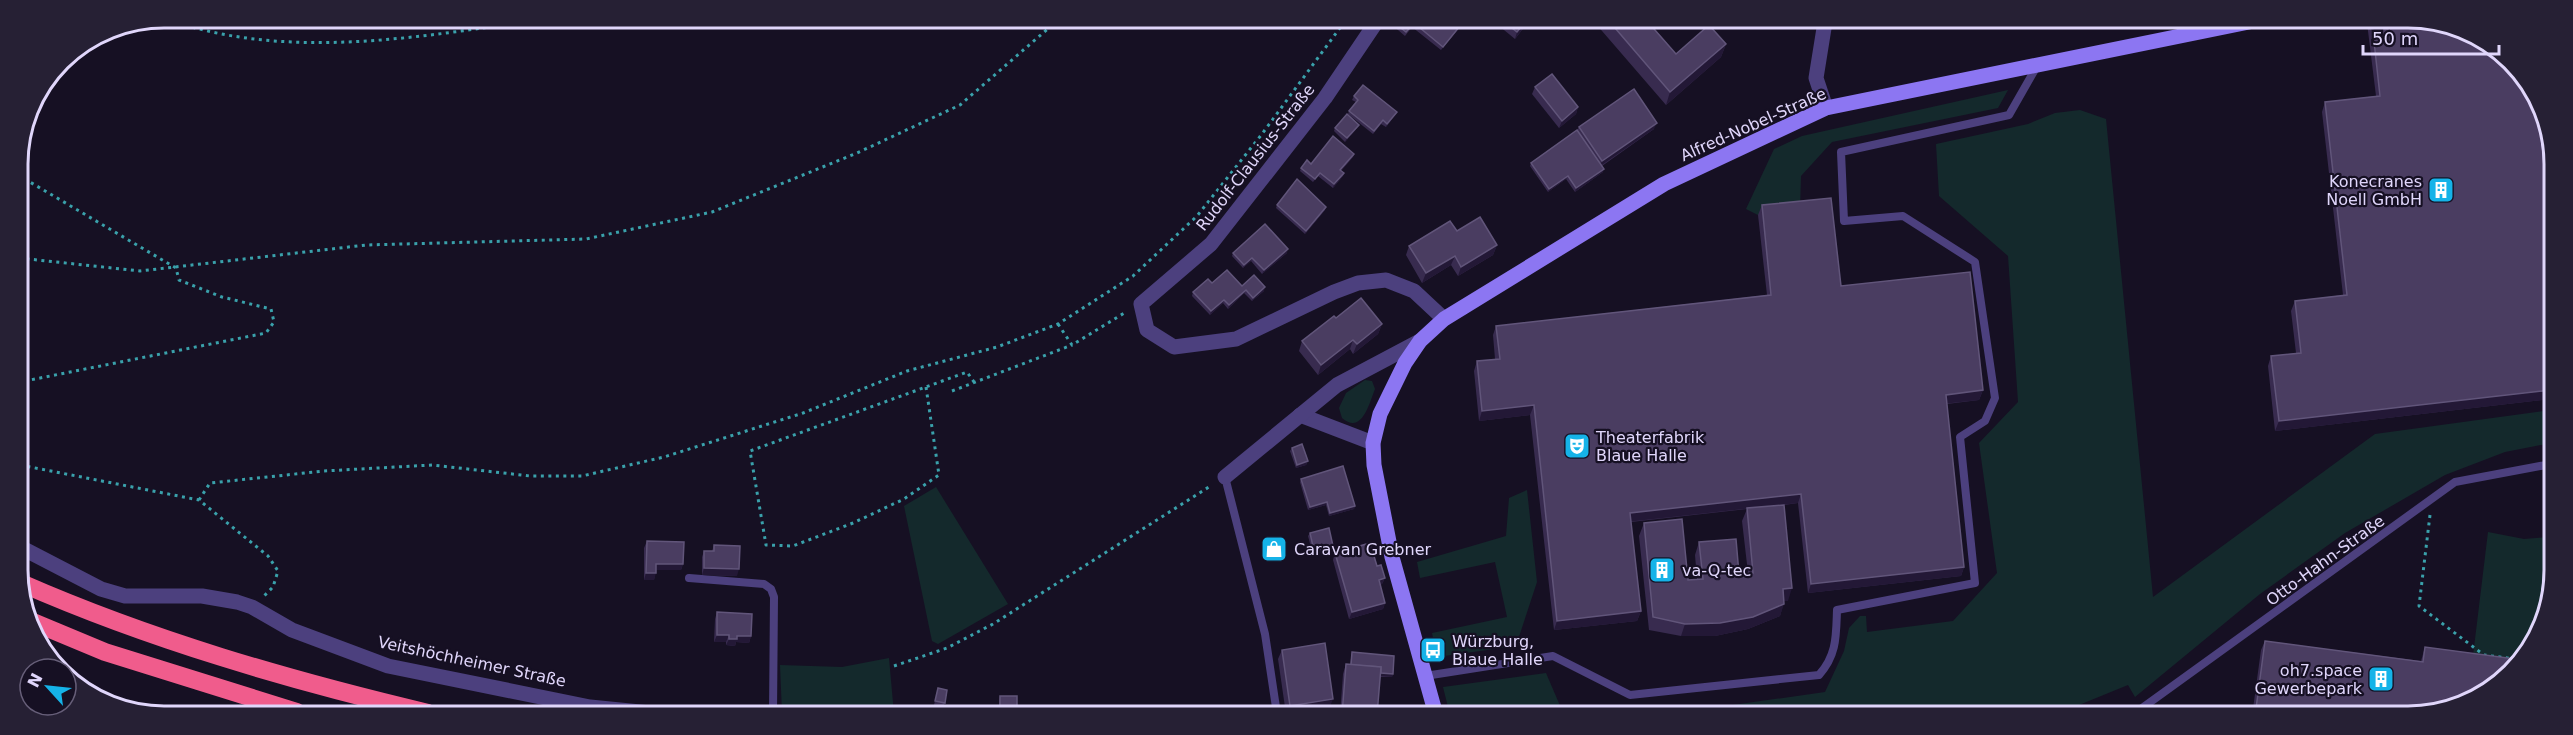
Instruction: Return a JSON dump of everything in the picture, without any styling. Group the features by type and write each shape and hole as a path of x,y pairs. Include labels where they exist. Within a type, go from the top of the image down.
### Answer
{"highway":[{"path":"30,587 127,626 279,674 401,706"},
{"path":"40,625 105,652 278,706"}],"street":[{"name":"Rudolf-Clausius-Straße","path":"1141,304 1211,244 1325,98 1372,28"},
{"path":"1824,28 1816,78 1826,108"},
{"name":"Alfred-Nobel-Straße","path":"1433,706 1392,557 1374,465 1373,443 1380,414 1405,363 1420,341 1444,319 1664,184 1826,108 2220,28"},
{"path":"1141,304 1147,330 1174,347 1236,339 1334,292 1358,284 1386,280 1414,291 1444,319"},
{"name":"Alfred-Nobel-Straße","path":"1225,477 1337,385 1420,341"},
{"path":"1300,415 1373,443"},
{"name":"Veitshöchheimer Straße","path":"28,551 101,589 125,596 202,596 252,607 292,630 388,666 586,706"}],"lane":[{"path":"1425,676 1553,656 1630,695 1819,675 1828,665 1836,646 1837,610 1975,583 1960,437 1985,421 1995,398 1975,262 1903,216 1844,221 1841,152 2009,115 2038,65"},
{"name":"Otto-Hahn-Straße","path":"2145,706 2455,482 2544,465"},
{"path":"1225,477 1265,634 1276,706"},
{"path":"689,578 764,584 771,589 774,597 772,706"}],"path":[{"path":"202,28 229,35 328,44 425,36 481,28"},
{"path":"29,259 140,271 366,245 586,239 712,212 857,153 960,105 1049,28"},
{"path":"199,500 210,483 324,471 432,465 530,476 582,476 664,458 781,420 907,371 997,347 1058,324 1133,276 1197,216 1262,134 1340,28"},
{"path":"28,380 266,333 274,322 271,309 222,297 179,280 176,268 29,181"},
{"path":"952,390 1072,345 1141,304"},
{"path":"1058,324 1072,345"},
{"path":"926,387 939,475 904,499 853,523 793,546 766,545 750,451 967,372 974,382"},
{"path":"28,467 199,500 268,556 278,571 273,587 252,607"},
{"path":"894,666 947,648 993,624 1225,477"},
{"path":"2433,499 2419,606 2484,655 2512,659"}],"green space":[{"path":"2008,90 1998,108 1832,142 1801,176 1800,210 1758,215 1746,209 1774,149 1802,136"},
{"path":"2080,110 2106,119 2153,597 2375,434 2544,411 2544,444 2505,452 2445,475 2345,533 2260,594 2135,697 2128,685 2077,706 1726,706 1825,692 1844,651 1849,628 1860,616 1866,616 1867,632 1953,621 1997,573 1979,443 2018,402 2008,256 1939,196 1936,144 2028,124 2055,113"},
{"path":"1365,380 1372,381 1375,389 1364,416 1355,423 1349,422 1342,418 1339,408 1346,393"},
{"path":"936,487 1008,604 938,644 932,641 904,506"},
{"path":"1527,490 1537,582 1516,646 1437,657 1432,633 1507,617 1495,562 1420,578 1417,562 1506,536 1509,498"},
{"path":"2488,532 2524,539 2544,537 2543,589 2531,631 2504,668 2472,664"},
{"path":"889,658 893,706 782,706 780,665 842,667"},
{"path":"1546,673 1560,706 1448,706 1443,687"}],"building":[{"path":"1420,28 1458,28 1443,47"},
{"path":"1615,28 1653,28 1676,54 1706,28 1712,28 1726,44 1670,92"},
{"name":"Konecranes Noell GmbH","path":"2373,28 2409,28 2444,33 2477,47 2505,68 2531,104 2542,138 2544,164 2544,391 2279,421 2271,356 2301,353 2295,301 2347,295 2325,102 2380,96"},
{"path":"1552,74 1578,107 1562,121 1535,87"},
{"path":"1363,85 1397,112 1387,124 1383,120 1374,131 1349,111 1358,100 1354,96"},
{"path":"1634,89 1657,123 1602,161 1579,127"},
{"path":"1347,114 1359,125 1347,138 1335,128"},
{"path":"1577,130 1604,169 1576,188 1568,176 1549,189 1531,163"},
{"path":"1333,136 1354,154 1340,170 1344,173 1334,184 1320,173 1315,179 1301,168 1307,160 1311,164"},
{"path":"1297,179 1326,207 1306,231 1277,205"},
{"path":"1831,198 1841,286 1970,272 1983,390 1946,395 1964,567 1811,584 1801,494 1630,513 1641,611 1557,621 1534,405 1482,411 1477,361 1500,359 1496,326 1771,295 1762,205"},
{"path":"1480,217 1497,245 1461,267 1455,256 1426,273 1409,246 1450,221 1457,231"},
{"path":"1265,224 1288,249 1264,270 1252,258 1244,265 1233,253"},
{"path":"1227,270 1242,286 1254,275 1265,287 1253,298 1246,290 1229,305 1224,300 1211,311 1193,292 1208,279 1212,283"},
{"path":"1361,298 1382,324 1357,344 1353,340 1321,365 1302,341"},
{"path":"1302,444 1308,461 1297,465 1292,448"},
{"path":"1343,466 1355,506 1330,513 1327,502 1310,507 1301,479"},
{"name":"va-Q-tec","path":"1784,505 1792,588 1783,589 1784,604 1753,617 1720,623 1685,624 1653,617 1644,523 1682,519 1688,580 1703,579 1699,542 1736,539 1739,574 1753,573 1747,508"},
{"path":"1329,528 1333,546 1314,551 1310,533"},
{"path":"647,541 684,542 683,564 656,564 656,573 646,573"},
{"path":"1370,543 1377,566 1381,565 1385,578 1379,580 1385,603 1352,612 1335,553"},
{"path":"714,545 740,546 739,569 704,568 704,551 714,551"},
{"path":"717,612 752,614 751,636 737,636 737,639 729,639 729,635 717,635"},
{"name":"oh7.space Gewerbepark","path":"2265,641 2423,662 2425,647 2512,659 2505,667 2469,693 2435,704 2418,706 2256,706"},
{"path":"1325,643 1333,699 1290,706 1282,650"},
{"path":"1352,652 1394,656 1393,674 1381,673 1381,667 1351,665"},
{"path":"1346,664 1381,667 1378,706 1343,706"},
{"path":"938,688 947,690 945,703 935,701"},
{"path":"1000,696 1017,696 1017,706 1000,706"}],"place":[{"name":"Konecranes Noell GmbH","path":"2441,190"},
{"name":"Theaterfabrik Blaue Halle","path":"1577,446"},
{"name":"Caravan Grebner","path":"1274,549"},
{"name":"va-Q-tec","path":"1662,570"},
{"name":"Würzburg, Blaue Halle","path":"1433,650"},
{"name":"oh7.space Gewerbepark","path":"2381,679"}]}
